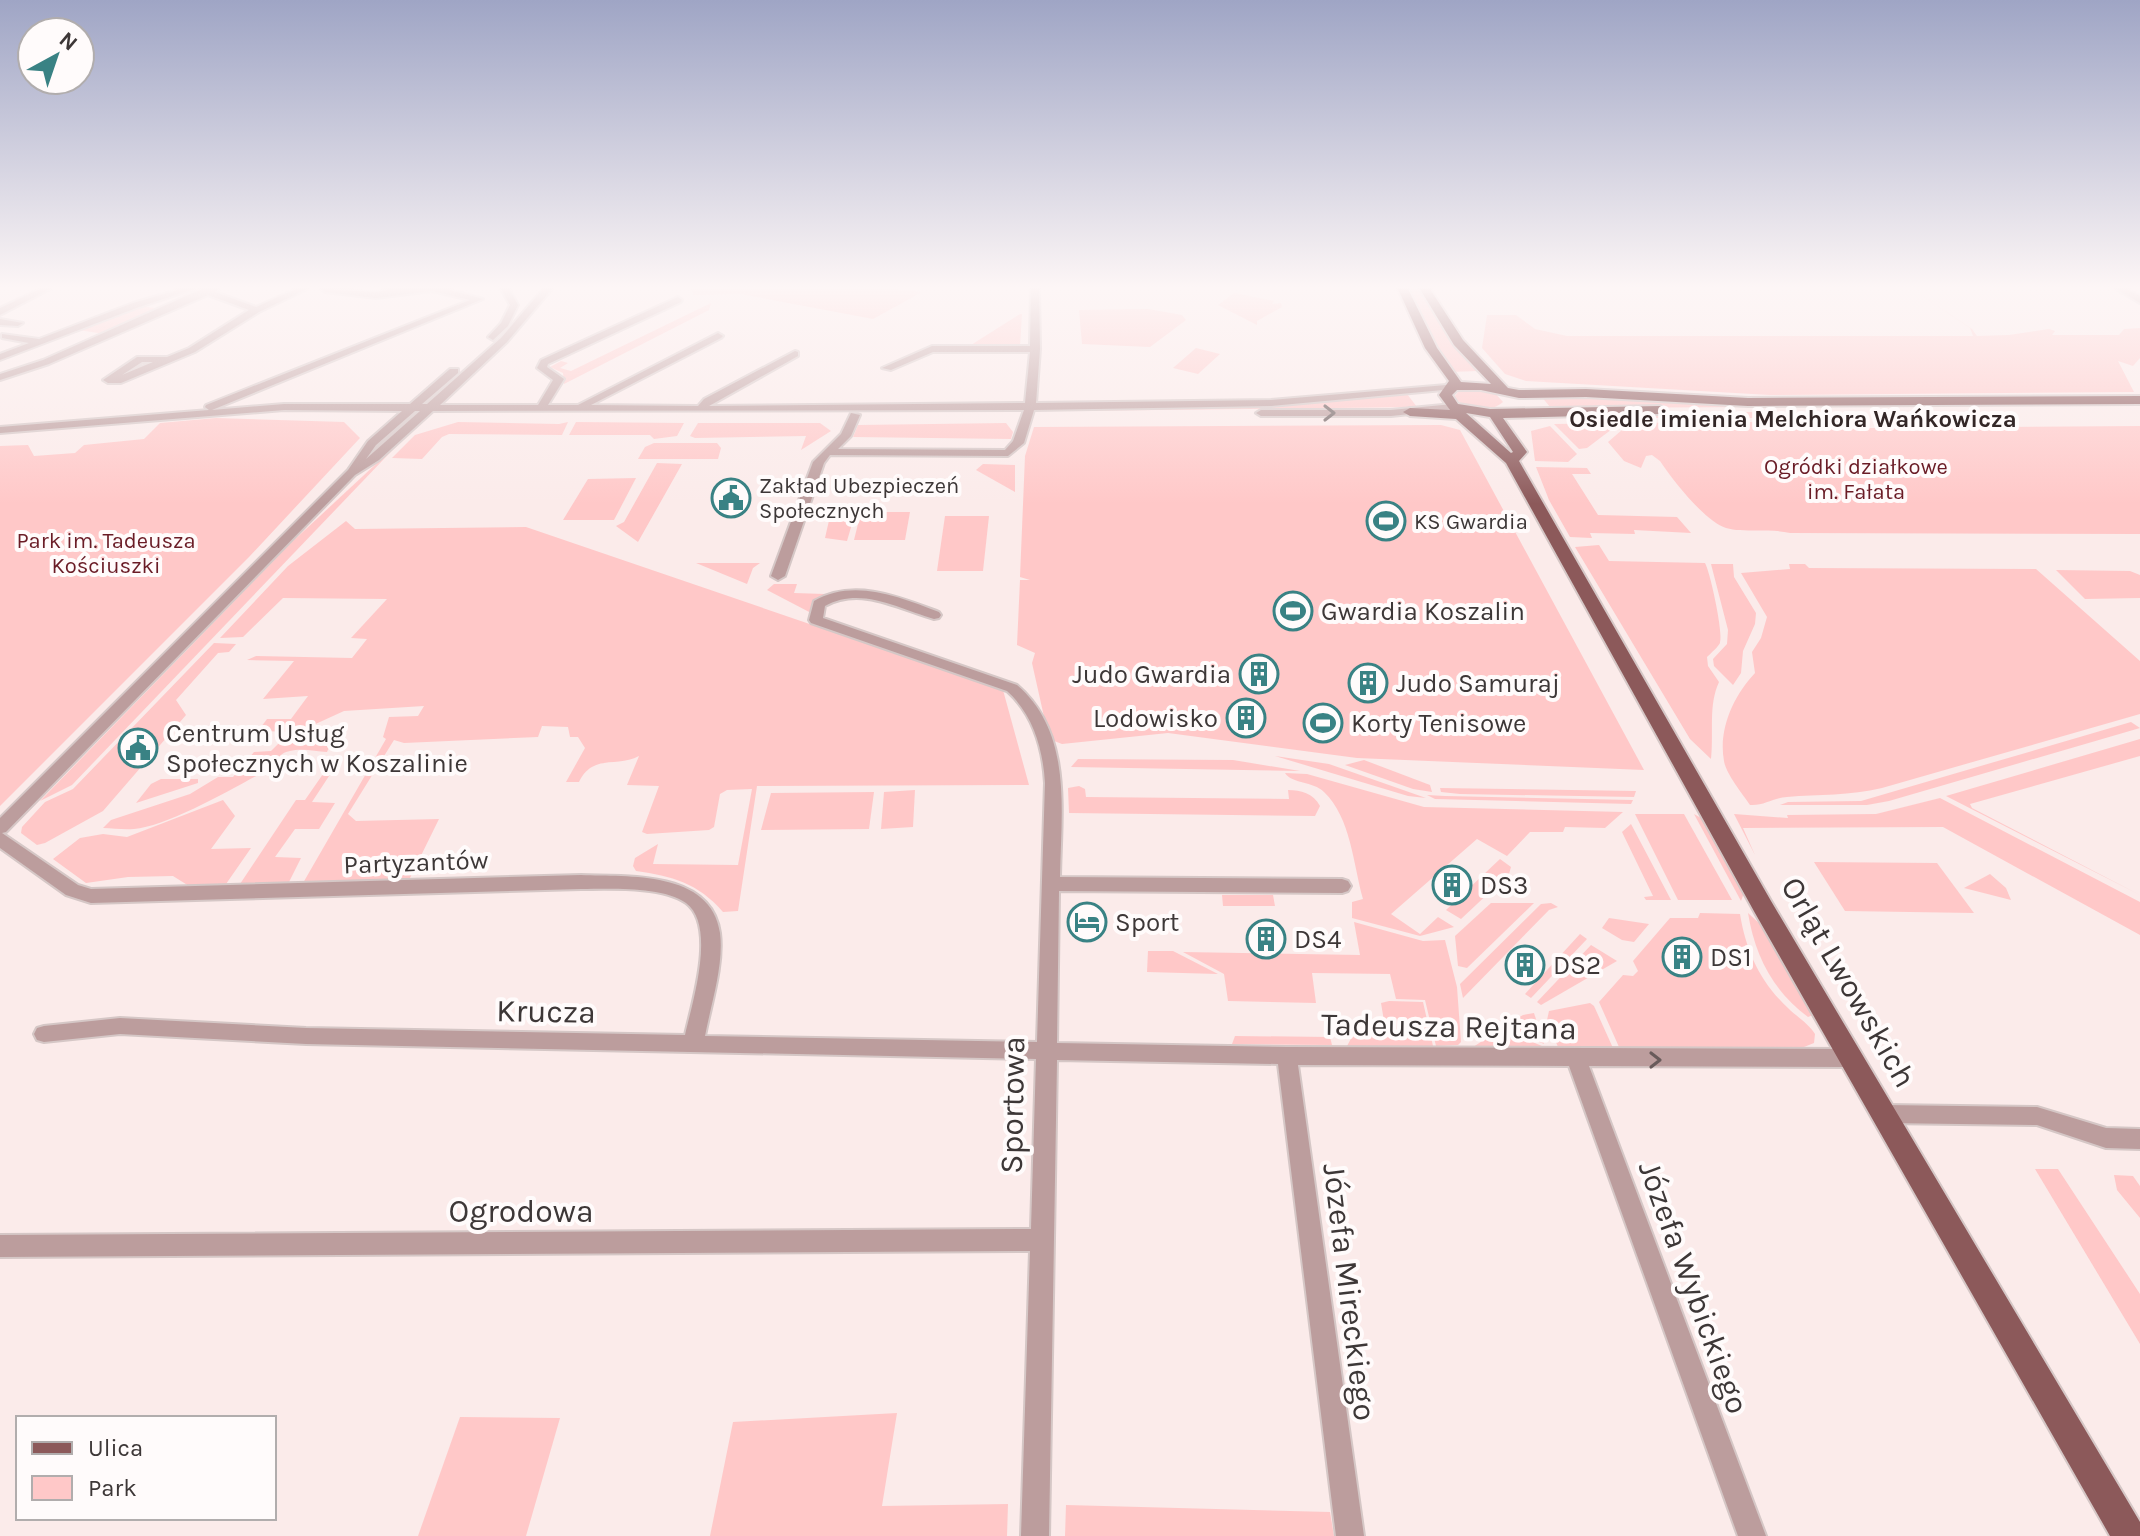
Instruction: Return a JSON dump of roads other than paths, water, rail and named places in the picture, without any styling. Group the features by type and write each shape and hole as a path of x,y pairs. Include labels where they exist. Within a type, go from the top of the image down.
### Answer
{"main road":[{"path":"1432,361 1436,388"},
{"path":"1436,361 1455,381 1445,395 1456,411"},
{"path":"1476,361 1501,388 1511,405 1500,413"},
{"path":"1454,386 1755,403 2140,400"},
{"path":"1410,412 2140,407"},
{"name":"Orląt Lwowskich","path":"1456,411 1513,451"},
{"path":"1513,451 1519,437 1518,412"},
{"name":"Orląt Lwowskich","path":"1500,413 1496,418 1513,451 1852,1058 2129,1536"}],"street":[{"path":"0,377 49,361"},
{"path":"137,361 108,380 117,381 167,361"},
{"path":"186,415 325,361"},
{"path":"0,828 351,473 375,458 415,411 468,361"},
{"path":"351,473 358,458 478,361"},
{"path":"541,408 559,379 542,368 547,361"},
{"path":"578,408 670,361"},
{"path":"701,409 708,401 783,361"},
{"path":"887,368 904,361"},
{"path":"827,452 1008,453 1017,446 1028,410 1034,361"},
{"path":"240,395 235,400 238,405 284,407 855,415 1271,403 1454,386"},
{"path":"0,430 284,407"},
{"path":"204,414 541,408 1410,412"},
{"path":"778,576 819,462 846,436 855,415"},
{"name":"Sportowa","path":"934,615 882,596 844,596 819,604 816,620 1012,688 1028,702 1051,754 1051,884 1035,1536"},
{"name":"Partyzantów","path":"0,839 72,890 91,896 581,882 633,882 670,887 695,900 712,925 712,952 693,1043"},
{"path":"1051,884 1342,886"},
{"name":"Krucza","path":"44,1034 120,1026 306,1036 1047,1052"},
{"name":"Tadeusza Rejtana","path":"1047,1052 1577,1060 1852,1058"},
{"name":"Józefa Mireckiego","path":"1287,1056 1350,1536"},
{"name":"Józefa Wybickiego","path":"1577,1060 1752,1536"},
{"path":"1885,1114 2037,1116 2106,1138 2140,1139"},
{"name":"Ogrodowa","path":"0,1246 1043,1240"}],"place":[{"name":"Zakład Ubezpieczeń Społecznych","path":"731,498"},
{"name":"KS Gwardia","path":"1386,521"},
{"name":"Gwardia Koszalin","path":"1293,611"},
{"name":"Judo Gwardia","path":"1259,674"},
{"name":"Judo Samuraj","path":"1368,683"},
{"name":"Lodowisko","path":"1246,718"},
{"name":"Korty Tenisowe","path":"1323,723"},
{"name":"Centrum Usług Społecznych w Koszalinie","path":"138,748"},
{"name":"DS3","path":"1452,885"},
{"name":"Sport","path":"1087,922"},
{"name":"DS4","path":"1266,939"},
{"name":"DS1","path":"1682,957"},
{"name":"DS2","path":"1525,965"}],"district":[{"name":"Osiedle imienia Melchiora Wańkowicza","path":"1793,419"}],"park label":[{"name":"Ogródki działkowe im. Fałata","path":"1856,478"},
{"name":"Park im. Tadeusza Kościuszki","path":"106,552"}]}
